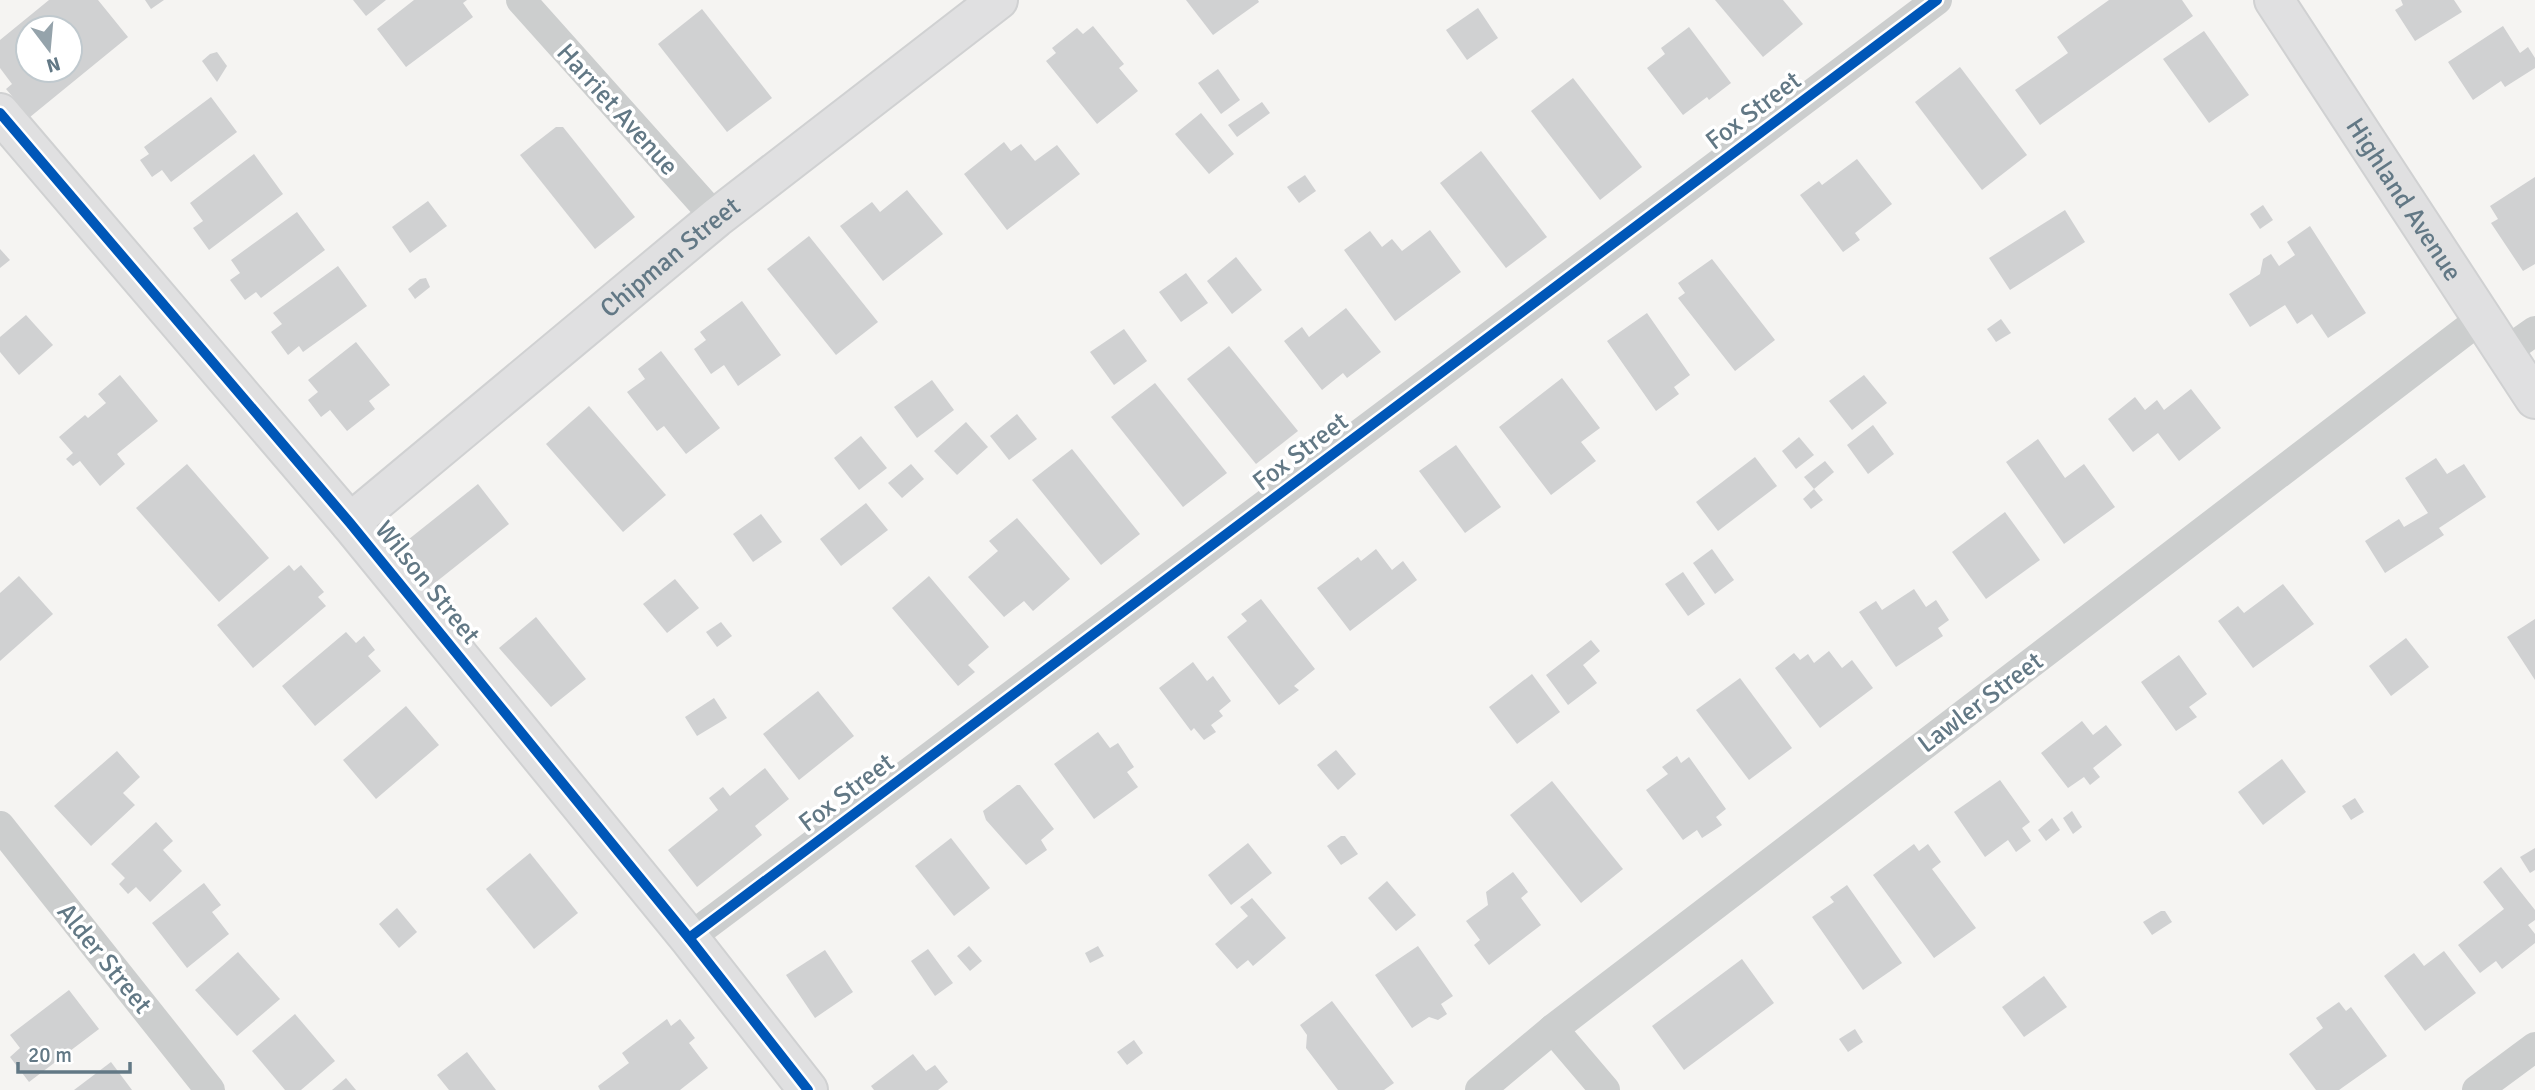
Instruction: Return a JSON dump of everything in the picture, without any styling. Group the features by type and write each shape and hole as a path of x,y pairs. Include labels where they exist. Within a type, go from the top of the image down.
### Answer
{"street":[{"name":"Harriet Avenue","path":"521,0 716,218"},
{"name":"Chipman Street","path":"350,523 716,218 998,0"},
{"name":"Fox Street","path":"690,938 1937,0"},
{"name":"Highland Avenue","path":"2274,0 2482,318 2520,342 2535,399"},
{"name":"Wilson Street","path":"0,113 350,523 690,938 808,1090"},
{"name":"Lawler Street","path":"1480,1090 1553,1029 2482,318"},
{"name":"Alder Street","path":"0,826 210,1090"},
{"path":"1553,1029 1605,1090"},
{"path":"2477,1090 2535,1047"}],"building":[{"path":"49,0 98,0 128,37 84,73 84,14 32,14"},
{"path":"145,0 164,0 151,9"},
{"path":"353,0 386,0 366,16"},
{"path":"414,0 467,0 463,3 473,17 406,67 377,29"},
{"path":"1186,0 1258,0 1259,2 1213,35"},
{"path":"1715,0 1783,0 1803,24 1763,57"},
{"path":"2109,0 2182,0 2193,16 2040,125 2015,90 2068,53 2057,37"},
{"path":"2401,0 2454,0 2462,12 2415,41 2395,10 2403,5"},
{"path":"1478,8 1498,38 1467,60 1446,30"},
{"path":"702,9 772,98 727,132 658,44"},
{"path":"1093,26 1124,64 1119,68 1138,91 1097,124 1046,61 1056,53 1052,48 1077,28 1083,34"},
{"path":"2503,26 2520,53 2528,47 2535,58 2535,68 2505,87 2501,81 2473,100 2448,62"},
{"path":"1689,27 1731,83 1683,115 1647,68 1665,54 1661,48"},
{"path":"14,29 14,84 70,84 30,117 6,89 12,84 0,68 0,40"},
{"path":"2204,31 2249,95 2209,123 2163,59"},
{"path":"217,52 227,66 217,82 202,61"},
{"path":"1960,67 2027,155 1982,190 1915,102"},
{"path":"1218,69 1240,100 1221,114 1198,83"},
{"path":"1573,78 1642,167 1600,200 1531,111"},
{"path":"211,97 237,132 171,182 162,170 152,177 140,160 149,154 144,147"},
{"path":"1262,102 1270,113 1237,137 1228,125"},
{"path":"1201,113 1234,154 1209,174 1175,134"},
{"path":"556,127 563,127 635,217 595,249 520,155"},
{"path":"1004,142 1011,151 1021,144 1035,161 1057,145 1080,174 1007,230 964,174"},
{"path":"1481,151 1547,237 1506,268 1440,183"},
{"path":"254,154 283,194 209,250 193,228 203,221 190,203"},
{"path":"1857,159 1892,204 1855,233 1860,240 1843,252 1800,195 1819,181 1822,185"},
{"path":"1305,175 1316,191 1299,203 1287,187"},
{"path":"2535,177 2535,264 2523,271 2491,223 2498,219 2490,206"},
{"path":"907,190 943,234 883,281 840,226 872,202 880,212"},
{"path":"428,201 447,226 410,253 392,227"},
{"path":"2263,205 2273,220 2260,229 2250,214"},
{"path":"2065,210 2085,242 2010,290 1989,258"},
{"path":"297,212 325,250 261,298 256,292 245,300 230,280 240,273 231,260"},
{"path":"2310,226 2366,313 2328,338 2312,314 2297,324 2285,305 2250,327 2229,294 2260,274 2263,259 2271,254 2279,266 2295,255 2287,242"},
{"path":"1430,230 1461,272 1395,321 1344,250 1370,231 1382,247 1392,239 1402,251"},
{"path":"809,236 878,322 836,355 767,269"},
{"path":"0,249 10,260 0,268"},
{"path":"1236,257 1262,290 1232,314 1207,281"},
{"path":"1712,259 1775,340 1735,371 1678,298 1685,293 1678,283"},
{"path":"338,266 367,306 303,352 299,346 288,355 271,332 282,324 273,313"},
{"path":"1186,273 1208,303 1181,322 1159,292"},
{"path":"426,278 430,287 415,299 408,289 420,279"},
{"path":"742,301 781,355 738,386 724,365 711,374 694,349 706,340 700,332"},
{"path":"1346,308 1381,352 1347,378 1343,373 1322,390 1284,341 1302,327 1309,337"},
{"path":"1647,313 1690,375 1674,387 1679,394 1656,411 1607,341"},
{"path":"26,315 53,345 19,375 0,352 0,337"},
{"path":"2001,319 2011,333 1996,342 1987,329"},
{"path":"1124,329 1147,361 1114,385 1090,352"},
{"path":"356,342 390,385 369,401 375,409 347,431 330,410 321,417 308,400 318,392 308,380"},
{"path":"1229,346 1298,431 1256,464 1187,379"},
{"path":"661,351 720,428 686,454 664,426 657,431 627,392 645,379 638,369"},
{"path":"120,375 158,421 117,454 125,464 100,486 80,461 73,466 66,459 73,453 59,437 85,415 88,418 106,403 98,394"},
{"path":"1864,375 1887,403 1852,430 1829,401"},
{"path":"1562,378 1600,428 1581,442 1596,461 1551,495 1499,427"},
{"path":"932,380 954,410 917,438 894,407"},
{"path":"1155,383 1227,473 1183,507 1111,417"},
{"path":"2191,389 2221,428 2179,461 2158,433 2133,452 2108,419 2135,397 2145,410 2157,400 2164,410"},
{"path":"589,406 666,495 623,532 546,444"},
{"path":"1017,414 1037,439 1009,460 990,436"},
{"path":"966,422 988,447 957,475 934,451"},
{"path":"1873,425 1894,454 1868,474 1847,445"},
{"path":"861,436 887,468 859,490 834,458"},
{"path":"1799,437 1814,455 1796,469 1782,451"},
{"path":"2038,439 2065,478 2084,464 2115,507 2064,544 2006,462"},
{"path":"1456,445 1501,507 1465,533 1419,471"},
{"path":"1072,449 1140,534 1101,565 1032,480"},
{"path":"1755,457 1777,486 1718,531 1696,502"},
{"path":"2436,458 2447,474 2464,464 2486,497 2439,528 2444,535 2385,573 2365,541 2399,519 2404,527 2428,513 2405,478"},
{"path":"1825,461 1834,472 1814,489 1804,477"},
{"path":"187,464 269,558 219,602 136,508"},
{"path":"911,464 924,479 902,498 888,483"},
{"path":"478,484 509,524 426,590 394,551"},
{"path":"1814,489 1823,500 1811,509 1803,499"},
{"path":"866,503 888,530 841,566 820,539"},
{"path":"2005,512 2040,560 1986,599 1952,552"},
{"path":"761,514 782,542 753,562 733,534"},
{"path":"1017,518 1070,579 1033,611 1024,601 1004,617 968,577 998,551 989,541"},
{"path":"1376,549 1392,570 1403,561 1417,580 1350,631 1317,588 1358,557 1361,561"},
{"path":"1712,549 1734,580 1715,594 1693,563"},
{"path":"289,565 294,571 301,565 324,592 318,597 326,606 253,668 217,625"},
{"path":"1683,572 1705,604 1688,616 1665,584"},
{"path":"19,576 53,614 0,661 0,593"},
{"path":"929,576 989,647 968,665 975,672 958,686 892,608"},
{"path":"675,579 699,608 667,633 643,604"},
{"path":"2283,584 2314,624 2253,668 2218,621 2238,606 2244,613"},
{"path":"1914,589 1926,607 1936,600 1949,620 1938,628 1943,636 1896,667 1859,612 1876,601 1882,610"},
{"path":"1261,599 1315,669 1294,686 1299,690 1279,705 1227,637 1247,621 1241,614"},
{"path":"536,617 586,679 551,707 499,648"},
{"path":"2535,619 2535,680 2507,637"},
{"path":"721,622 732,636 717,647 706,632"},
{"path":"346,632 356,643 364,636 375,650 368,656 381,671 315,726 282,686"},
{"path":"2406,638 2429,667 2391,696 2369,666"},
{"path":"1591,640 1600,651 1583,665 1597,683 1568,705 1546,675"},
{"path":"1829,651 1842,668 1852,660 1873,688 1820,728 1775,668 1794,653 1800,660 1808,654 1814,663"},
{"path":"2179,655 2207,694 2189,707 2197,717 2176,731 2141,682"},
{"path":"1193,662 1207,681 1213,676 1231,701 1219,711 1223,716 1211,725 1216,732 1204,740 1194,728 1191,731 1159,688"},
{"path":"1532,674 1560,712 1517,744 1489,707"},
{"path":"1740,678 1792,748 1749,780 1696,710"},
{"path":"818,691 854,736 799,780 763,734"},
{"path":"714,698 727,718 697,736 685,717"},
{"path":"406,706 439,745 376,799 343,760"},
{"path":"2082,721 2093,735 2106,725 2122,745 2093,768 2100,777 2090,785 2084,777 2068,788 2041,753"},
{"path":"1098,732 1110,748 1118,743 1134,767 1127,772 1138,787 1094,819 1054,764"},
{"path":"1336,750 1356,774 1338,790 1317,765"},
{"path":"117,751 140,777 123,793 135,805 91,846 54,806"},
{"path":"1677,756 1681,763 1689,757 1726,809 1716,817 1722,825 1702,838 1697,830 1683,840 1646,790 1668,774 1662,767"},
{"path":"2282,759 2306,792 2263,825 2238,792"},
{"path":"765,768 789,799 755,826 762,835 697,887 668,850 718,810 709,798 723,787 730,796"},
{"path":"2000,780 2030,822 2022,828 2031,841 2016,852 2008,840 1985,857 1954,812"},
{"path":"1552,781 1623,869 1581,903 1510,815"},
{"path":"1020,785 1054,829 1041,840 1047,850 1026,865 986,820 983,811"},
{"path":"2355,798 2364,812 2351,820 2342,806"},
{"path":"2072,811 2082,827 2073,834 2063,818"},
{"path":"2052,818 2060,830 2046,841 2038,830"},
{"path":"156,822 173,841 163,850 182,871 150,902 136,887 128,894 119,884 125,878 111,864"},
{"path":"1345,836 1358,854 1341,865 1327,846"},
{"path":"951,838 990,888 954,916 915,866"},
{"path":"1248,843 1272,873 1231,905 1208,875"},
{"path":"1914,844 1919,851 1928,844 1941,862 1932,869 1976,928 1934,958 1873,875"},
{"path":"2535,848 2535,870 2530,873 2520,857"},
{"path":"530,853 578,913 534,949 486,889"},
{"path":"2501,867 2535,910 2535,920 2528,925 2535,934 2535,943 2502,969 2496,961 2480,973 2458,945 2504,909 2483,882"},
{"path":"1513,872 1528,892 1521,898 1541,925 1489,965 1474,945 1480,940 1466,921 1488,905 1486,892"},
{"path":"1387,881 1416,915 1396,931 1368,898"},
{"path":"204,883 221,905 212,912 229,934 187,968 152,923"},
{"path":"1847,885 1902,963 1863,990 1812,917 1834,902 1830,897"},
{"path":"1252,898 1286,938 1253,966 1248,960 1237,969 1215,944 1248,916 1240,907"},
{"path":"397,908 417,932 399,948 379,924"},
{"path":"2165,911 2172,922 2152,935 2143,922"},
{"path":"969,946 982,961 970,971 957,956"},
{"path":"1098,946 1104,956 1090,963 1085,953"},
{"path":"1418,946 1453,996 1441,1004 1447,1014 1438,1020 1429,1017 1412,1028 1375,975"},
{"path":"928,949 953,983 935,996 911,961"},
{"path":"825,950 853,992 815,1018 786,975"},
{"path":"2444,951 2476,993 2425,1031 2384,976 2414,953 2424,966"},
{"path":"238,952 280,999 237,1036 195,990"},
{"path":"1742,959 1774,1003 1684,1070 1652,1026"},
{"path":"2044,976 2067,1007 2024,1037 2002,1007"},
{"path":"69,990 99,1029 29,1082 10,1057 20,1048 10,1035"},
{"path":"1332,1001 1394,1083 1384,1090 1338,1090 1306,1048 1307,1035 1300,1025"},
{"path":"2339,1002 2346,1011 2351,1007 2387,1056 2339,1090 2316,1090 2289,1054 2323,1028 2316,1018"},
{"path":"295,1014 335,1061 301,1090 285,1090 252,1051"},
{"path":"667,1019 671,1026 680,1019 695,1038 689,1043 708,1068 680,1090 600,1090 598,1086 629,1063 622,1053"},
{"path":"1855,1029 1863,1042 1848,1052 1839,1039"},
{"path":"1134,1040 1143,1053 1127,1065 1117,1052"},
{"path":"467,1052 496,1090 449,1090 437,1075"},
{"path":"913,1054 926,1071 935,1065 948,1082 938,1090 874,1090 871,1086"},
{"path":"111,1062 132,1090 74,1090"},
{"path":"346,1078 356,1090 332,1090"}],"cycle path":[{"path":"689,938 1937,0"},
{"path":"0,113 350,523 689,938 808,1090"}]}
